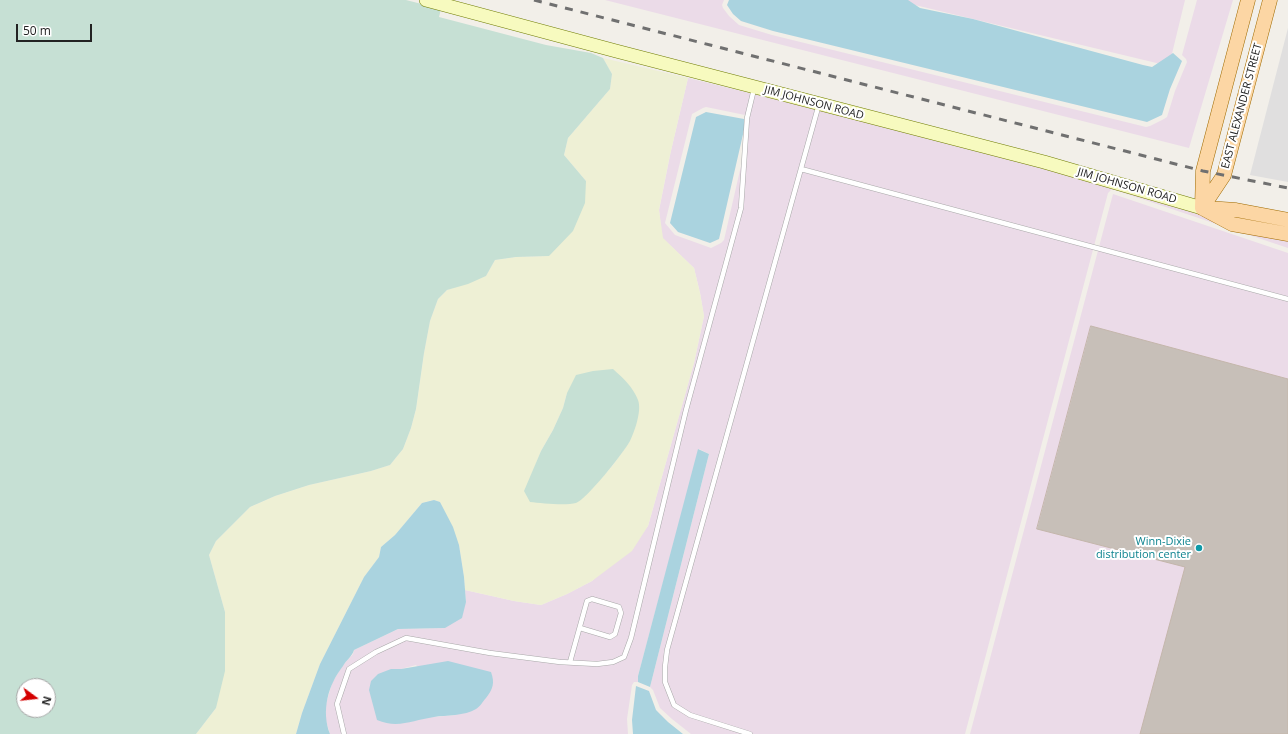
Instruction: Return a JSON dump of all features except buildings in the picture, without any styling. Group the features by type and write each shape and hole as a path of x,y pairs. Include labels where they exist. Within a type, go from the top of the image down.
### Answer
{"main road":[{"name":"EAST ALEXANDER STREET","path":"1202,208 1203,171 1248,0"},
{"name":"EAST ALEXANDER STREET","path":"1202,208 1224,175 1270,0"},
{"name":"JIM JOHNSON ROAD","path":"1202,208 1236,210 1288,220"},
{"name":"JIM JOHNSON ROAD","path":"1202,208 1232,224 1288,234"}],"street":[{"name":"JIM JOHNSON ROAD","path":"426,0 1044,162 1202,208"}],"lane":[{"path":"344,734 337,704 349,669 376,652 406,638 490,653 570,662 597,664 614,662 624,658 631,638 686,410 741,208 747,118 755,87"},
{"path":"750,734 690,715 674,705 665,682 665,667 667,650 819,104"},
{"path":"801,169 1288,299"},
{"path":"570,662 587,601 592,599 619,607 621,613 615,634 610,637 580,628"}],"shaded area":[{"path":"605,0 724,0 722,5 723,8 739,25 772,35 1146,127 1167,117 1175,91 1187,62 1182,55 1197,0 1233,0 1189,148"},
{"path":"894,0 1185,0 1169,66"},
{"path":"1288,28 1288,182 1250,175"},
{"path":"688,78 1042,167 1288,239 1288,248 1115,190 1111,190 1108,193 965,734 691,734 660,708 653,690 650,687 709,454 699,449 638,676 638,682 634,682 632,685 627,719 628,734 330,734 326,721 326,704 332,683 342,666 353,654 354,650 398,629 445,628 466,602 465,590 514,601 541,605 592,581 648,526 694,363 704,316 694,268 662,238 659,210","holes":["706,107 745,115 749,119 749,131 724,240 711,248 675,235 665,223 692,114","416,665 456,715 434,717 391,669 401,669"]},
{"path":"1113,194 1288,253 1288,734 970,734"}],"green space":[{"path":"0,0 406,0 441,9 439,17 546,45 591,53 603,58 612,74 610,89 568,138 564,155 586,181 585,203 573,231 549,256 516,257 495,260 486,276 468,284 447,290 438,299 430,321 416,409 403,449 390,465 371,471 309,485 275,496 250,507 216,541 209,555 225,612 225,671 216,708 196,734 0,734"},
{"path":"603,58 688,78 659,210 663,238 694,268 704,316 694,363 648,526 632,551 592,581 541,605 514,601 465,590 459,545 440,502 434,500 422,503 395,535 381,547 379,557 364,577 320,664 296,734 196,734 216,708 224,632 225,612 209,555 216,541 250,507 275,496 309,485 371,471 390,465 403,449 411,428 416,409 430,321 438,299 447,290 486,276 495,260 516,257 549,256 586,181 564,155 568,138 610,89 612,74","holes":["567,393 630,441 613,465 591,490 534,469 541,451 563,408"]},
{"path":"613,369 631,387 639,404 637,420 630,441 596,485 581,500 571,504 530,502 524,491 541,451 563,408 567,393 576,375 593,371"}],"water":[{"path":"729,0 908,0 920,8 973,19 1143,65 1152,67 1173,53 1182,61 1170,89 1162,115 1147,122 773,31 741,21 733,14 727,5"},
{"path":"706,112 744,119 744,130 719,239 710,243 678,232 670,223 696,117"},
{"path":"698,449 709,454 650,687 638,682 638,676"},
{"path":"434,500 440,502 453,527 459,545 466,602 462,618 445,628 398,629 354,650 333,681 330,690 326,707 326,716 330,734 296,734 320,664 364,577 379,557 381,547 395,535 422,503"},
{"path":"448,661 491,672 493,679 492,689 477,708 461,714 434,717 399,724 385,723 377,720 369,690 371,681 378,674 391,669 401,669"},
{"path":"636,686 649,691 656,710 683,734 633,734 632,720"}],"railway":[{"path":"534,0 1203,171 1288,188"}],"place":[{"name":"Winn-Dixie distribution center","path":"1199,548"}]}
